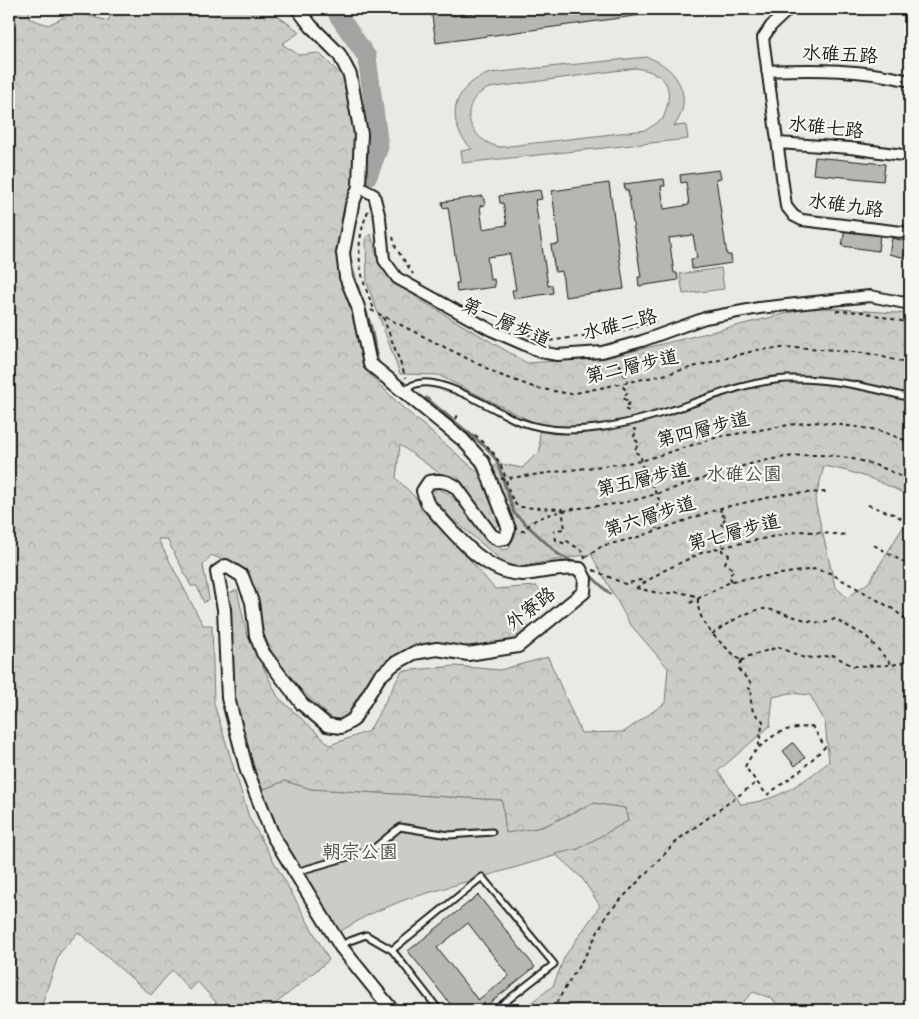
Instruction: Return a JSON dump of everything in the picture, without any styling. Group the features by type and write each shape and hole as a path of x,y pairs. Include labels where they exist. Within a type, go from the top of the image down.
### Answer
{"street":[{"name":"外寮路","path":"298,9 310,26 339,54 350,75 361,134 359,187 352,205 343,252 346,277 358,307 370,364 407,389 463,440 483,462 509,529 505,538 498,539 491,535 456,487 449,482 430,482 422,491 427,503 482,560 497,570 523,574 584,564 584,592 518,646 468,654 437,649 414,653 394,664 379,677 353,720 341,727 327,725 302,704 263,653 256,635 252,602 242,576 226,566 217,572 224,609 228,698 254,787 273,836 341,947 392,1010"},
{"name":"水碓七路","path":"790,9 771,26 764,38 778,143 850,148 910,156"},
{"name":"水碓五路","path":"767,71 818,69 885,75 910,81"},
{"name":"水碓九路","path":"778,143 786,206 794,216 802,220 910,233"},
{"path":"359,187 372,200"},
{"name":"水碓二路","path":"372,200 380,218 384,260 406,285 520,344 557,355 602,352 642,341 705,318 759,308 870,296 910,304"}],"lane":[{"path":"407,389 416,382 448,386 518,421 565,430 630,422 744,387 786,379 872,388 910,398"},
{"path":"294,873 323,862 372,850 400,828 449,835 492,832"},
{"path":"392,950 482,877 554,964 495,1010"},
{"path":"341,947 347,942 366,935 392,950 440,1010"}],"path":[{"name":"第二層步道","path":"372,200 358,238 359,265 367,294 375,311 383,317 420,333 500,375 536,388 571,394 627,384 757,350 794,347 872,354 910,364"},
{"path":"412,274 420,279"},
{"path":"830,310 862,312 910,323"},
{"path":"383,317 407,389"},
{"path":"522,332 548,341 584,337 656,322"},
{"path":"621,356 615,361 621,366 617,371 625,375 628,380 627,384 622,387 628,392 623,398 630,402 625,409 632,413 629,418 630,428 637,430 633,438 639,443 634,451 640,456 642,466 650,473 648,482 654,486 655,494 661,501 655,509 662,515 655,522 657,529"},
{"name":"第四層步道","path":"563,512 562,509 518,507 512,500 503,478 641,461 718,437 820,422 878,430 910,442"},
{"name":"第五層步道","path":"524,531 536,519 563,512 635,500 775,459 810,455 863,460 910,482"},
{"name":"第六層步道","path":"584,564 602,546 635,538 721,508 784,494 826,492"},
{"path":"868,505 896,515 910,524"},
{"path":"721,508 720,514 727,517 720,524 728,528 721,534 728,538 722,542 722,551 729,555 724,563 734,570 729,576 732,581"},
{"path":"563,512 565,528 554,530 556,540 565,544 567,541 582,551 584,564 625,584 640,580 643,583"},
{"name":"第七層步道","path":"699,598 678,592 662,594 636,588 663,571 701,553 723,547 800,531 846,535"},
{"path":"874,545 910,566"},
{"path":"690,603 732,581 815,569 830,573 893,609 910,621"},
{"path":"699,598 697,609 712,634 741,661"},
{"path":"712,634 723,626 761,609 774,610 790,617 826,622 834,619 866,636 892,665"},
{"path":"758,749 763,721 753,712 750,696 753,691 748,688 751,683 739,670 741,661 749,656 779,647 802,657 816,658 833,655 852,666 892,665 910,661"},
{"path":"812,726 824,747 801,770 767,795 745,767 758,749 784,731 812,726"},
{"path":"552,1010 589,950 607,914 679,839 757,782"}],"green space":[{"path":"9,9 30,9 28,18 48,25 75,12 108,21 113,9 268,9 300,32 282,44 299,55 319,53 352,86 366,154 344,240 350,302 373,378 401,406 479,473 499,524 492,530 442,475 400,445 396,478 418,500 495,589 536,586 544,595 520,619 535,633 518,646 487,650 427,646 387,667 361,716 339,724 295,683 276,659 263,632 249,571 211,555 203,565 209,598 204,603 197,586 191,586 167,539 158,539 203,625 212,625 214,704 249,817 329,960 268,1010 223,1010 198,982 190,990 172,970 151,995 78,932 59,954 40,1010 9,1010"},
{"path":"647,57 667,68 680,85 683,105 680,116 674,126 686,125 688,139 463,163 461,151 472,149 457,127 456,105 460,95 468,86 490,73","holes":["636,68 656,74 662,79 668,91 668,99 663,119 646,130 501,147 490,144 480,138 470,121 469,112 472,102 478,94 489,88"]},
{"name":"水碓公園","path":"371,234 377,257 391,275 420,300 527,363 605,358 813,307 910,314 910,497 868,478 824,466 815,501 835,586 847,598 869,582 910,516 910,1010 784,1010 771,998 753,992 735,1010 521,1010 553,986 565,956 600,906 582,878 555,854 578,849 628,821 625,808 593,803 542,827 506,833 502,800 311,789 285,781 261,790 233,697 228,593 237,590 247,634 278,697 330,745 369,731 402,671 455,666 500,670 548,657 581,733 624,732 665,703 668,668 630,624 591,554 522,566 507,565 451,518 431,495 437,488 449,494 502,550 508,549 515,536 492,471 497,463 522,468 540,451 539,425 438,375 400,374 367,283 366,238","holes":["790,693 810,695 825,722 829,762 788,790 766,799 741,804 718,771 770,726 773,697"]},
{"path":"721,268 724,289 683,294 680,274"},
{"name":"朝宗公園","path":"285,781 311,789 502,800 506,832 542,827 594,803 625,808 628,821 578,849 404,900 368,915 339,932 283,840 261,790"}],"building":[{"path":"431,9 452,9 453,16 503,9 663,9 664,12 436,43"},
{"path":"815,157 885,164 883,181 813,174"},
{"path":"719,170 721,178 716,179 727,255 731,255 732,263 692,269 691,259 697,258 693,235 669,238 674,273 677,273 678,280 639,286 638,277 641,277 628,190 625,190 624,184 664,179 665,186 661,186 664,209 689,205 686,182 681,183 680,175"},
{"path":"609,183 624,289 565,297 562,271 555,272 551,245 559,244 552,191"},
{"path":"540,190 542,199 535,200 548,286 552,285 553,293 514,299 512,290 516,290 510,254 487,257 490,280 494,279 495,287 457,292 456,283 459,283 448,207 443,208 442,202 483,196 485,205 480,206 483,229 507,225 503,203 500,203 499,196"},
{"path":"845,229 880,235 878,251 842,246"},
{"path":"892,238 910,242 910,259 889,254"},
{"path":"793,743 805,758 795,766 783,751"},
{"path":"478,895 535,967 481,1010 455,1010 408,951","holes":["468,923 509,976 478,1000 437,948"]}],"waterway":[{"path":"337,9 338,15 367,57 379,147 368,176"},
{"path":"350,261 360,296"},
{"path":"364,306 371,327 378,363"},
{"path":"426,398 488,449 497,461 514,513 558,554 575,563"},
{"path":"589,574 610,594"}]}
